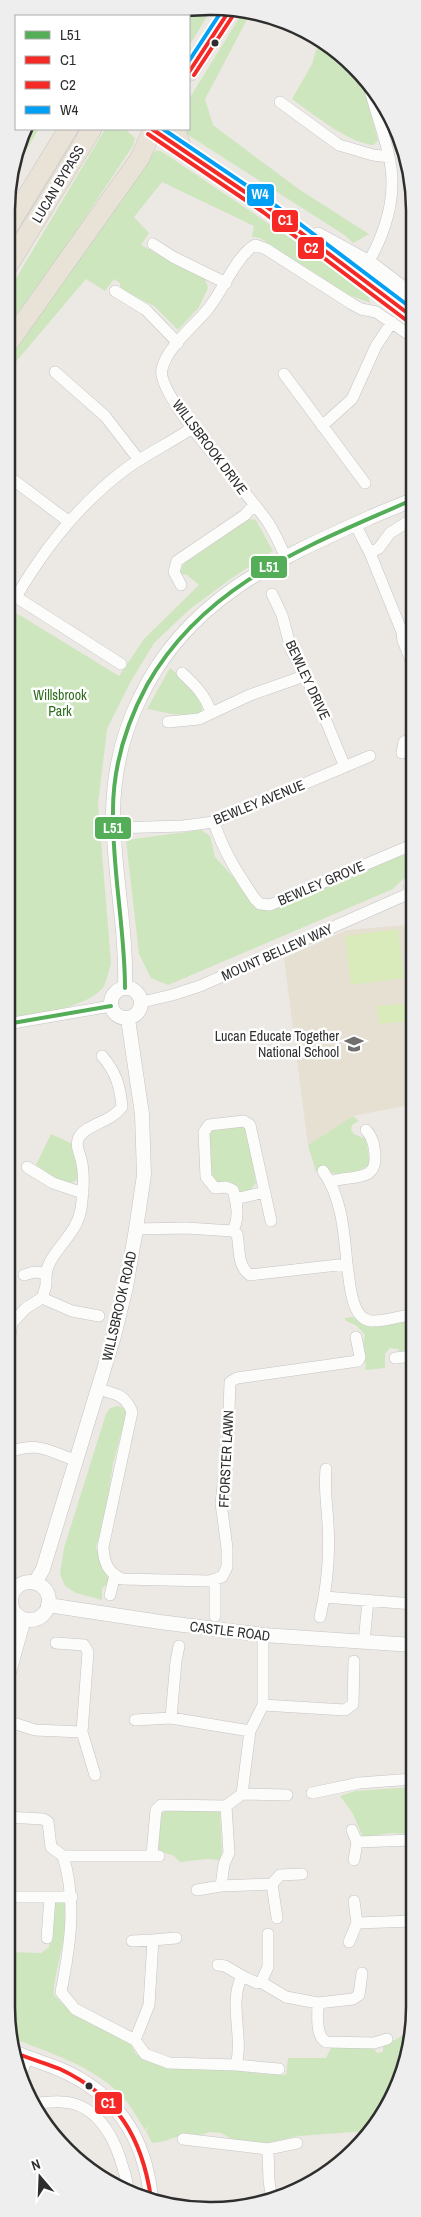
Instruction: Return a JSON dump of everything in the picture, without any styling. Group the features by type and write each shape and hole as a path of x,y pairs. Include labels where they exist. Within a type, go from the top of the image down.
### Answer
{"highway":[{"path":"190,70 226,15"},
{"name":"LUCAN BYPASS","path":"15,216 67,130"},
{"name":"LUCAN BYPASS","path":"15,255 91,130"},
{"path":"15,334 140,158 152,130"},
{"path":"175,130 183,150"}],"main road":[{"path":"153,130 267,206 406,312"},
{"path":"267,206 369,263 406,291"}],"street":[{"path":"280,102 339,145 373,156 389,157"},
{"path":"360,275 376,250 390,212 393,193 389,157 374,103"},
{"path":"153,244 173,257 226,283"},
{"name":"WILLSBROOK DRIVE","path":"286,558 269,524 192,428 170,392 161,371 168,356 207,310 237,264 255,245 269,251 352,304 361,309 376,312 406,332"},
{"path":"115,291 146,310 178,343"},
{"path":"322,426 352,399 376,346 392,322"},
{"path":"55,372 105,416 140,460"},
{"path":"284,374 365,483"},
{"path":"15,593 68,522 98,492 140,460 192,428"},
{"path":"15,481 68,522"},
{"path":"125,988 123,932 113,828 116,773 123,739 132,714 154,670 186,628 211,605 236,586 286,558 354,524 406,502"},
{"path":"181,585 174,572 177,561 245,515 254,505"},
{"path":"370,553 379,548 390,533 406,523"},
{"path":"354,524 370,553 402,632 406,648"},
{"name":"BEWLEY DRIVE","path":"272,594 282,616 290,646 304,676 318,699 345,767"},
{"path":"15,599 121,664"},
{"path":"402,632 406,630"},
{"path":"182,673 201,692 208,702 211,713"},
{"path":"168,722 200,719 257,692 304,676"},
{"path":"402,753 404,742 406,741"},
{"name":"BEWLEY AVENUE","path":"113,828 183,826 214,822 370,756"},
{"name":"BEWLEY GROVE","path":"214,822 220,842 231,863 260,904 270,905 406,847"},
{"name":"MOUNT BELLEW WAY","path":"142,1002 200,986 406,889"},
{"path":"125,988 135,990 142,1002 139,1012 128,1019 115,1014 111,1006 111,1001 116,992 125,988"},
{"path":"15,1023 111,1006"},
{"name":"WILLSBROOK ROAD","path":"36,1583 43,1569 98,1389 124,1295 136,1229 144,1175 142,1123 128,1019"},
{"path":"15,1320 26,1308 42,1298 46,1285 45,1274 51,1260 76,1226 82,1193 82,1161 77,1146 79,1138 86,1129 115,1115 122,1107 120,1086 115,1073 102,1056"},
{"path":"232,1230 236,1223 233,1190 226,1187 216,1188 206,1177 204,1132 209,1125 244,1120 250,1126 271,1221"},
{"path":"331,1182 373,1172 376,1166 374,1149 372,1137 366,1130"},
{"path":"27,1167 52,1183 82,1193"},
{"path":"323,1171 331,1182 344,1229 355,1310 361,1317 372,1321 406,1315"},
{"path":"235,1199 265,1192"},
{"path":"136,1229 187,1228 232,1230 237,1234 240,1265 250,1276 348,1264"},
{"path":"24,1275 34,1272 45,1274"},
{"path":"42,1298 72,1311 99,1316"},
{"name":"FFORSTER LAWN","path":"215,1580 222,1577 227,1567 227,1548 221,1503 228,1440 230,1382 237,1378 358,1361 360,1357 356,1337"},
{"path":"395,1358 406,1357"},
{"path":"98,1389 118,1395 128,1401 132,1412 102,1547 104,1560 111,1573 122,1579 215,1580 216,1616"},
{"path":"15,1450 28,1446 39,1447 75,1460"},
{"path":"320,1617 325,1597 328,1553 326,1469"},
{"path":"110,1595 115,1575"},
{"path":"15,1590 24,1584 36,1583 48,1594 48,1605 42,1616 30,1620 24,1619 15,1612"},
{"path":"325,1597 406,1604"},
{"path":"364,1642 368,1601"},
{"name":"CASTLE ROAD","path":"48,1605 263,1635 406,1645"},
{"path":"15,1649 24,1619"},
{"path":"242,1794 250,1731 263,1705 263,1635"},
{"path":"56,1643 84,1645 88,1652 82,1732 96,1775"},
{"path":"171,1718 179,1646"},
{"path":"263,1705 345,1710 353,1704 354,1661"},
{"path":"135,1720 171,1718 250,1731"},
{"path":"15,1724 35,1730 82,1732"},
{"path":"312,1793 359,1784 406,1780"},
{"path":"15,1817 43,1819 48,1822 51,1847 63,1856 156,1855 156,1810 161,1805 226,1806 242,1794 288,1795"},
{"path":"221,1886 224,1864 229,1853 226,1806"},
{"path":"352,1830 357,1842 354,1860"},
{"path":"357,1842 406,1840"},
{"path":"63,1856 72,1897 69,1952 61,1992 75,2008 135,2040 145,2054 169,2063 236,2064 279,2069"},
{"path":"197,1890 221,1886 272,1884 280,1875 302,1874"},
{"path":"272,1884 277,1918"},
{"path":"15,1897 72,1897"},
{"path":"47,1938 50,1898"},
{"path":"349,1942 357,1923 354,1901"},
{"path":"357,1923 406,1920"},
{"path":"262,1982 268,1967 268,1934"},
{"path":"132,1941 176,1938"},
{"path":"135,2040 149,2005 153,1940"},
{"path":"218,1965 225,1966 257,1983 262,1982 286,1997 318,2004 354,1999 359,1995 362,1973"},
{"path":"236,2064 238,2053 235,2008 242,1976"},
{"path":"318,2004 319,2033 322,2040 326,2042 376,2045 387,2039"},
{"path":"22,2056 59,2069 81,2080 111,2104 135,2135 149,2175 151,2193"},
{"path":"40,2103 62,2102 74,2104 84,2108 100,2119 116,2144 128,2184"},
{"path":"183,2139 268,2149 297,2142"},
{"path":"268,2149 271,2193"}],"shaded area":[{"name":"Lucan Educate Together National School","path":"404,925 406,937 406,1106 353,1116 308,1145 284,958 347,930"}],"green space":[{"path":"208,15 190,44 190,16"},
{"path":"239,18 247,19 205,99 213,125 300,190 369,234 353,243 346,236 188,135 185,130 190,130 190,97"},
{"path":"317,47 330,55 349,72 364,89 378,141 373,145 352,139 292,99 312,64"},
{"path":"32,130 38,130 23,155"},
{"path":"104,130 126,130 135,138 133,146 66,246 15,316 15,280"},
{"path":"161,151 354,281 368,292 370,303 349,295 260,238 252,237 254,226 162,182 134,217 149,233 141,245 205,279 208,288 199,307 178,330 154,306 120,289 120,283 114,279 105,291 86,279 15,363 15,348 153,152"},
{"name":"Willsbrook Park","path":"249,519 256,520 273,551 190,609 154,643 130,683 107,729 98,804 111,963 104,986 87,1000 74,1005 15,1019 15,612 119,676 144,639 199,585 187,575 181,574 182,568 197,552"},
{"path":"170,668 196,692 202,712 181,715 147,709"},
{"path":"201,830 210,836 215,857 260,906 388,858 406,855 406,878 393,889 168,985 151,978 139,954 126,840"},
{"path":"398,929 404,978 351,985 345,936"},
{"path":"406,1003 406,1021 379,1024 377,1006"},
{"path":"353,1116 359,1121 352,1125 351,1130 354,1134 366,1139 370,1164 362,1169 345,1174 329,1172 325,1166 316,1172 308,1145"},
{"path":"245,1126 248,1132 256,1183 249,1192 240,1192 231,1182 217,1184 210,1176 207,1131"},
{"path":"51,1134 73,1144 78,1178 74,1182 63,1182 36,1165"},
{"path":"353,1317 369,1326 406,1322 406,1353 400,1353 398,1349 390,1348 385,1354 385,1368 365,1370 365,1335 357,1326 346,1321 345,1318"},
{"path":"118,1406 124,1408 126,1414 113,1464 107,1503 96,1548 110,1583 102,1588 102,1600 76,1593 65,1586 60,1574 64,1548 106,1414 110,1408"},
{"path":"406,1787 406,1834 392,1833 363,1837 352,1812 340,1796 355,1791"},
{"path":"168,1810 220,1811 222,1853 219,1860 207,1859 180,1862 174,1856 157,1850 162,1813"},
{"path":"56,1901 63,1901 66,1909 65,1932 56,1974 54,1995 86,2021 130,2043 136,2054 142,2058 264,2074 286,2075 288,2058 326,2058 332,2046 373,2047 377,2053 383,2052 383,2046 404,2034 396,2069 380,2104 361,2131 298,2136 263,2144 235,2141 221,2133 209,2132 201,2135 181,2133 179,2136 169,2140 152,2143 146,2131 151,2125 145,2130 128,2103 109,2085 71,2061 18,2040 15,2019 15,1952 41,1953 49,1947 51,1913"}],"transit line":[{"name":"W4","path":"190,59 219,15"},
{"name":"C1","path":"190,70 226,15"},
{"name":"C2","path":"194,75 232,16"},
{"name":"C1","path":"153,130 267,207 406,312"},
{"name":"W4","path":"164,130 271,202 406,304"},
{"name":"C2","path":"148,134 263,212 406,320"},
{"name":"L51","path":"125,988 123,944 114,855 113,811 115,778 127,730 147,685 171,649 199,619 230,593 264,570 300,551 406,503"},
{"name":"L51","path":"15,1023 111,1006"},
{"name":"C1","path":"22,2055 60,2069 80,2080 97,2092 111,2106 133,2137 141,2156 150,2192"}],"place":[{"name":"Lucan Educate Together National School","path":"354,1044"}]}
